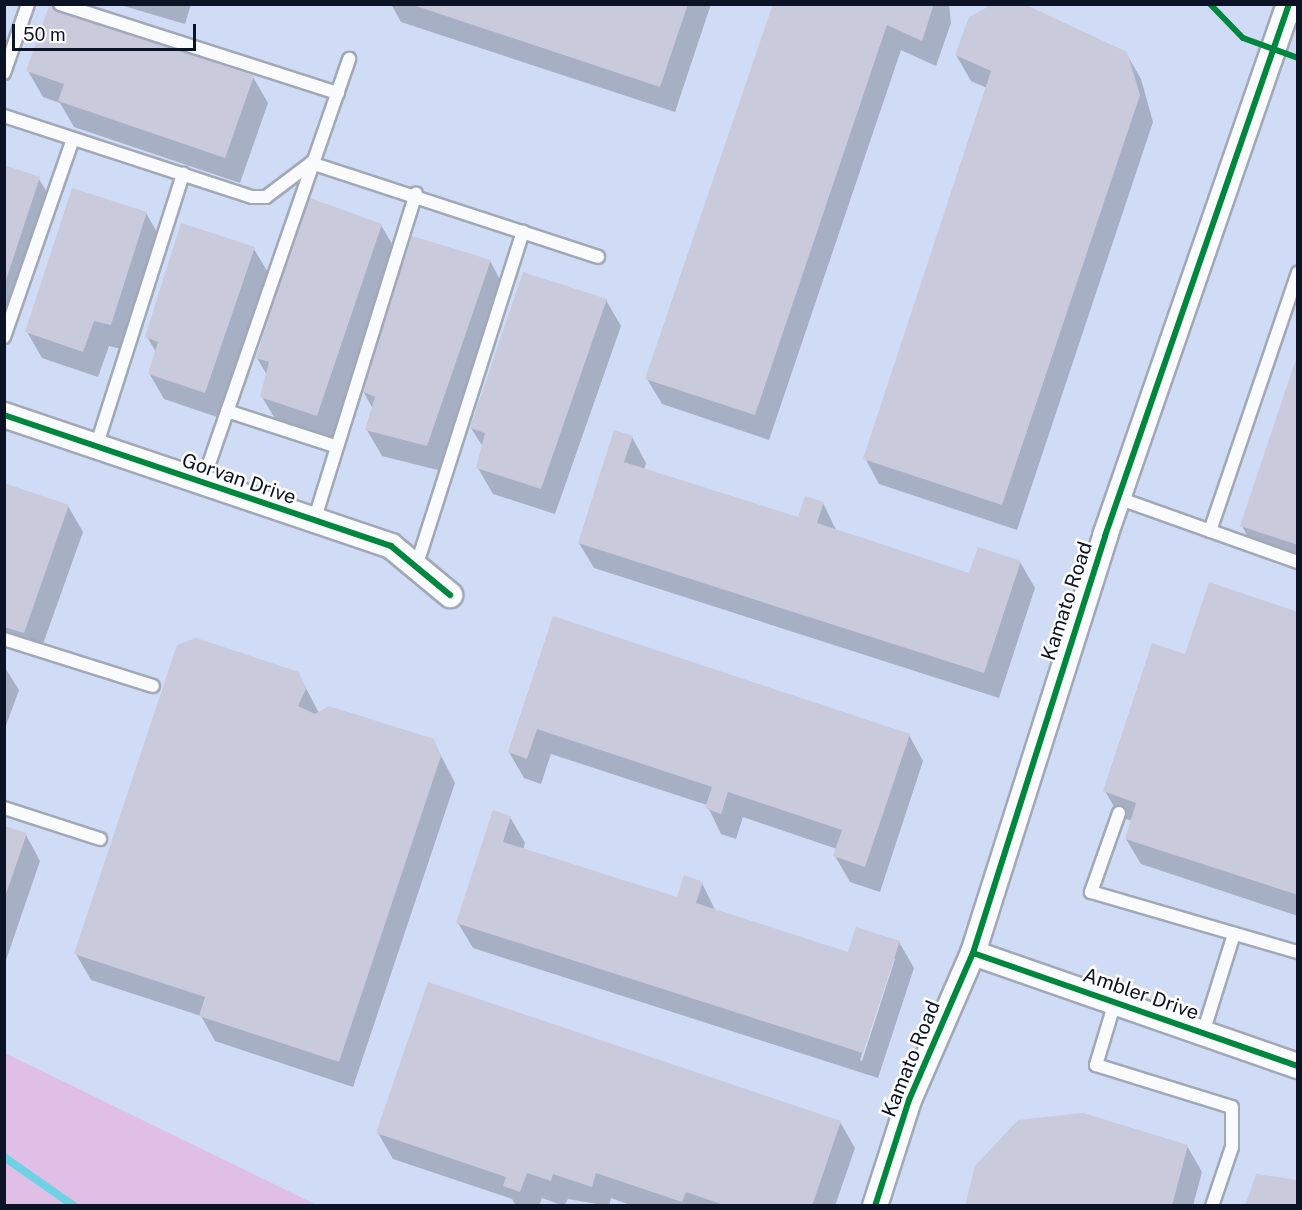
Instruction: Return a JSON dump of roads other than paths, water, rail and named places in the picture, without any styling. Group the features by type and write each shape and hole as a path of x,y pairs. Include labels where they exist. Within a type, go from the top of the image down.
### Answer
{"street":[{"name":"Kamato Road","path":"875,1206 909,1100 973,953 1118,498 1289,4"},
{"name":"Gorvan Drive","path":"4,415 202,484 391,546 450,595"},
{"name":"Ambler Drive","path":"973,953 1298,1066"}],"lane":[{"path":"4,74 28,4"},
{"path":"60,4 338,93"},
{"path":"202,484 349,59"},
{"path":"4,116 183,174 266,196 312,163"},
{"path":"4,337 73,139"},
{"path":"312,163 416,193 598,257"},
{"path":"96,447 183,174"},
{"path":"314,521 335,446 416,193"},
{"path":"416,567 523,232"},
{"path":"1210,531 1298,273"},
{"path":"227,411 335,446"},
{"path":"1118,498 1298,562"},
{"path":"4,639 153,686"},
{"path":"4,808 100,839"},
{"path":"1119,813 1091,892 1298,952"},
{"path":"1203,1033 1234,934"},
{"path":"1114,1002 1096,1065 1232,1107 1232,1146 1212,1206"}],"waterway":[{"path":"4,1157 74,1206"}]}
